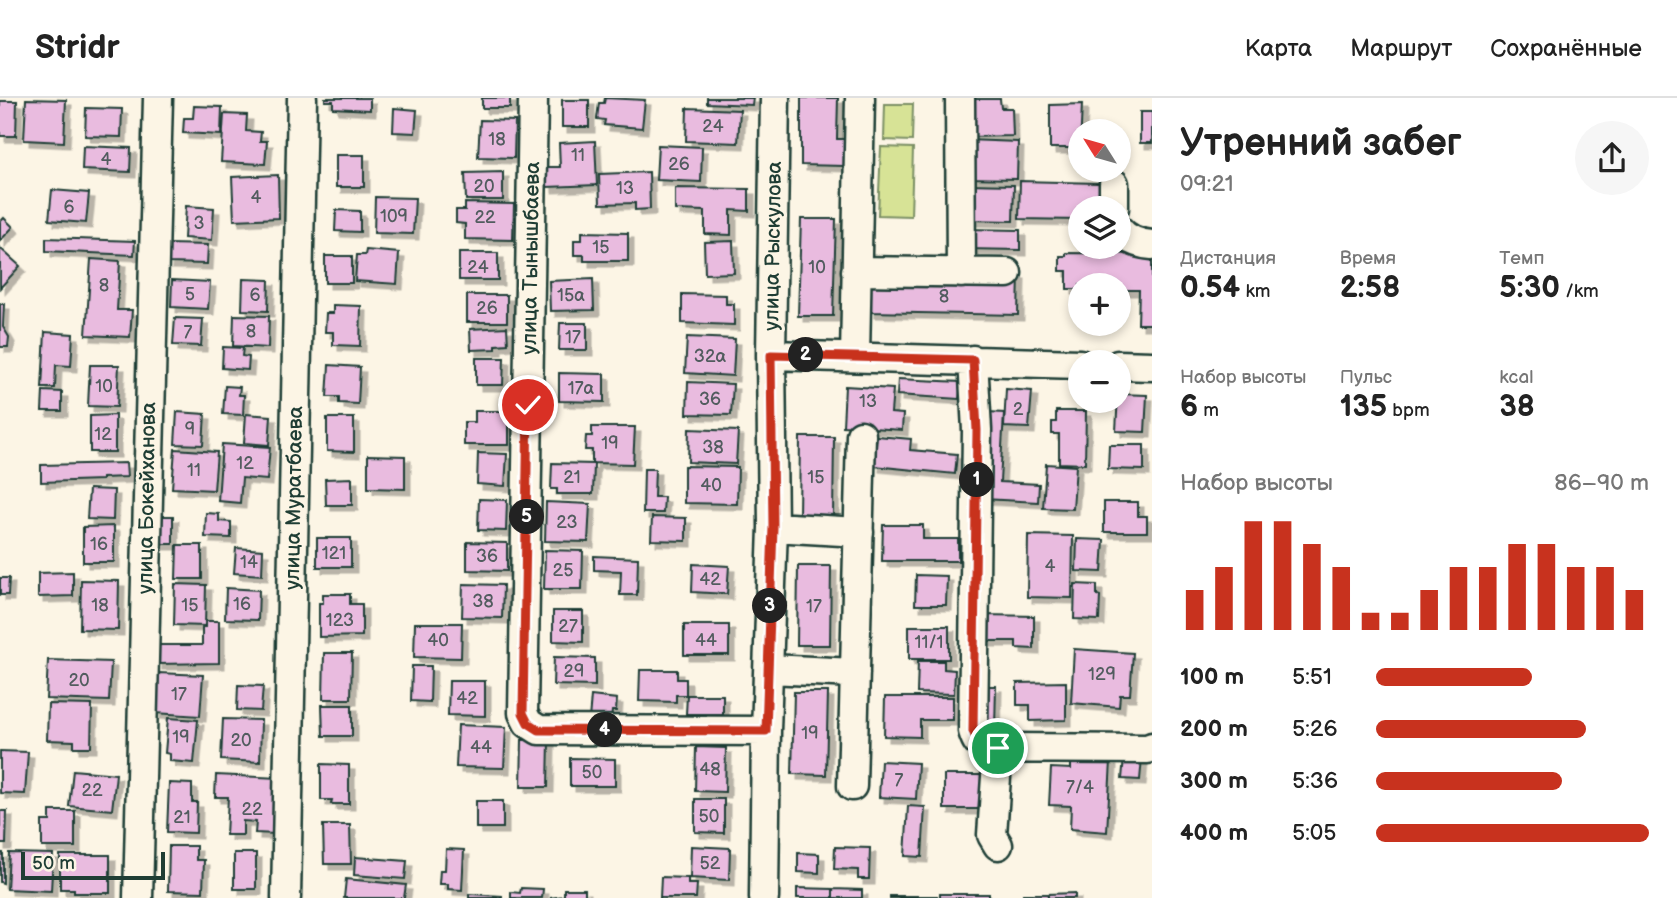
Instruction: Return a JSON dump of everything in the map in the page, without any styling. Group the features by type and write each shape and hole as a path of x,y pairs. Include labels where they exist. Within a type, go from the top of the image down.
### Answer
{"street":[{"name":"улица Бокейханова","path":"138,898 158,98"},
{"name":"улица Муратбаева","path":"286,898 302,98"},
{"name":"улица Тынышбаева","path":"533,98 523,713 528,723 539,730 766,731"},
{"name":"улица Рыскулова","path":"764,898 773,527 771,355 775,98"},
{"path":"855,357 860,98"},
{"path":"960,98 961,273"},
{"path":"1131,237 1141,244 1152,245"},
{"path":"856,271 1007,273"},
{"path":"771,355 1068,364"},
{"path":"973,360 977,430 973,731 979,745 998,748 1152,747"},
{"path":"1131,365 1152,366"},
{"path":"852,786 860,435"},
{"path":"773,527 859,533"},
{"path":"769,669 855,673"},
{"path":"998,748 992,835 998,845"}],"green space":[{"path":"885,104 913,104 912,141 884,140"},
{"path":"881,147 913,148 911,216 878,215"}],"building":[{"path":"325,98 370,98 370,110 333,108 333,101 325,101"},
{"path":"482,98 510,98 510,108 482,108"},
{"path":"605,98 645,100 642,128 604,125 605,120 597,119 599,103 604,103"},
{"path":"707,98 753,98 752,105 707,103"},
{"path":"801,98 838,98 837,139 845,139 845,166 801,165"},
{"path":"26,99 66,100 64,142 24,140"},
{"path":"967,99 1000,99 1001,108 1012,108 1013,136 968,137"},
{"path":"562,100 589,100 589,127 562,127"},
{"path":"0,101 17,101 16,136 0,136"},
{"path":"1082,104 1081,119 1068,119 1068,148 1050,148 1050,105"},
{"path":"194,106 222,107 221,135 183,133 184,118 193,118"},
{"path":"86,108 122,109 121,137 85,136"},
{"path":"394,108 417,110 415,133 393,132"},
{"path":"687,108 740,110 738,143 686,141"},
{"path":"1140,112 1152,112 1152,143 1140,143"},
{"path":"224,114 247,115 246,131 261,132 260,141 267,141 265,164 221,162"},
{"path":"480,120 515,121 514,158 478,157"},
{"path":"967,140 1018,142 1017,179 966,178"},
{"path":"595,141 597,185 547,187 546,167 560,167 559,143"},
{"path":"658,145 702,147 701,182 656,180"},
{"path":"83,146 131,148 130,172 82,170"},
{"path":"336,155 364,155 364,187 336,187"},
{"path":"503,172 503,200 466,200 465,173"},
{"path":"649,172 650,209 635,210 635,203 600,204 599,174"},
{"path":"278,175 279,218 234,220 232,177"},
{"path":"1020,181 1099,183 1099,196 1068,196 1068,220 1019,219"},
{"path":"966,184 1014,185 1013,221 965,220"},
{"path":"675,188 749,189 749,211 731,210 731,235 705,234 705,211 675,210"},
{"path":"52,190 89,193 86,223 49,220"},
{"path":"375,197 415,198 413,234 374,233"},
{"path":"465,203 514,204 513,240 465,239 465,224 456,223 456,210 465,210"},
{"path":"186,206 214,208 212,240 184,238"},
{"path":"336,210 360,211 360,232 335,231"},
{"path":"4,218 13,227 0,241 0,222"},
{"path":"801,219 836,219 833,316 798,316"},
{"path":"965,229 1020,230 1020,250 965,249"},
{"path":"582,232 628,233 628,261 584,261 584,255 574,255 574,240 582,240"},
{"path":"46,238 135,241 134,255 46,251"},
{"path":"733,241 734,273 705,274 704,242"},
{"path":"168,244 208,245 207,264 167,263"},
{"path":"0,248 20,266 0,288"},
{"path":"366,250 399,253 397,284 355,281 357,255 365,255"},
{"path":"459,253 498,253 498,280 459,280"},
{"path":"1068,253 1068,259 1131,259 1131,254 1152,254 1152,324 1138,324 1139,290 1131,290 1131,273 1068,273 1067,289 1067,271 1060,271 1060,256"},
{"path":"325,256 352,256 352,283 325,283"},
{"path":"91,259 120,261 117,310 132,310 130,337 86,335"},
{"path":"870,272 1019,274 1018,315 869,312"},
{"path":"243,279 269,280 268,311 242,310"},
{"path":"593,279 594,310 550,311 549,281"},
{"path":"172,280 210,282 208,309 171,307"},
{"path":"682,294 726,295 726,304 734,304 734,325 682,323"},
{"path":"467,295 507,295 507,322 467,322"},
{"path":"0,304 4,304 3,327 9,337 8,347 0,347"},
{"path":"333,305 361,306 360,346 333,345 333,332 325,332 326,313 333,313"},
{"path":"234,315 269,316 268,348 233,346"},
{"path":"175,318 203,319 201,346 173,345"},
{"path":"560,323 587,323 587,350 559,350"},
{"path":"507,327 508,344 496,345 496,349 471,350 470,329"},
{"path":"45,332 73,334 71,366 56,365 55,388 42,388"},
{"path":"687,337 735,339 733,376 685,373"},
{"path":"223,347 243,348 242,356 249,357 248,370 222,368"},
{"path":"476,358 504,358 503,385 476,385"},
{"path":"90,365 119,365 117,407 88,406"},
{"path":"329,365 360,367 358,404 339,403 339,397 327,397"},
{"path":"559,373 604,374 604,402 559,401"},
{"path":"898,379 961,382 959,399 897,395"},
{"path":"688,382 733,384 731,415 687,414"},
{"path":"225,386 240,387 239,395 244,395 243,415 223,414"},
{"path":"845,386 893,389 891,413 903,414 902,430 843,426"},
{"path":"1006,389 1032,391 1029,428 1004,427"},
{"path":"43,391 62,392 62,411 42,411"},
{"path":"1131,394 1147,395 1145,432 1116,431 1117,413 1131,413"},
{"path":"475,411 509,411 509,445 464,445 464,422 475,422"},
{"path":"1056,411 1086,413 1085,464 1059,463 1059,434 1052,434 1052,422 1056,422"},
{"path":"177,412 205,414 203,445 175,444"},
{"path":"988,412 1004,413 1000,482 1039,484 1038,502 983,499"},
{"path":"246,414 271,416 269,445 244,443"},
{"path":"115,415 115,452 90,452 90,416"},
{"path":"327,418 354,418 354,452 327,451"},
{"path":"592,427 635,427 633,464 592,463 592,450 585,450 586,436 592,436"},
{"path":"689,429 738,431 736,464 688,462"},
{"path":"877,436 911,439 910,450 957,454 955,474 874,466"},
{"path":"800,437 834,437 833,518 799,517"},
{"path":"222,444 270,447 267,480 242,478 240,503 218,501"},
{"path":"1109,445 1144,445 1144,470 1108,469"},
{"path":"175,449 217,452 214,490 172,488"},
{"path":"478,453 507,454 505,486 477,484"},
{"path":"368,455 405,456 405,489 368,488"},
{"path":"126,463 127,477 41,482 41,465"},
{"path":"552,463 594,464 593,494 557,494 557,489 551,489"},
{"path":"1046,464 1076,466 1073,509 1043,508"},
{"path":"684,466 738,467 737,504 684,503"},
{"path":"644,469 655,469 654,497 664,497 663,513 643,513"},
{"path":"352,478 352,505 326,505 325,479"},
{"path":"89,489 114,490 113,520 87,519"},
{"path":"479,499 507,500 506,531 478,530"},
{"path":"546,502 590,504 588,542 545,541"},
{"path":"1104,502 1138,502 1138,516 1147,516 1147,532 1104,532"},
{"path":"206,513 219,514 219,521 231,522 231,538 205,537"},
{"path":"158,516 173,516 173,544 158,544"},
{"path":"652,517 686,518 686,541 651,540"},
{"path":"883,525 923,525 923,539 958,539 958,561 882,561"},
{"path":"114,526 114,562 83,562 83,527"},
{"path":"1028,535 1073,536 1072,598 1027,597"},
{"path":"317,538 351,538 351,567 317,567"},
{"path":"1077,539 1104,540 1102,572 1076,571"},
{"path":"467,542 507,543 507,571 467,570"},
{"path":"177,545 202,545 202,579 176,579"},
{"path":"236,548 263,550 262,575 234,573"},
{"path":"545,550 583,551 582,589 544,589"},
{"path":"594,556 638,558 637,595 620,595 621,571 594,570"},
{"path":"693,564 729,566 727,594 692,592"},
{"path":"798,566 831,566 830,645 797,645"},
{"path":"73,572 73,596 38,597 38,573"},
{"path":"916,575 947,576 946,605 915,605"},
{"path":"0,578 9,578 8,595 0,595"},
{"path":"81,580 119,581 118,630 80,629"},
{"path":"175,584 206,585 205,626 174,625"},
{"path":"463,584 503,585 502,618 462,617"},
{"path":"1075,584 1097,585 1097,595 1100,596 1099,620 1074,619"},
{"path":"226,588 259,590 258,620 225,619"},
{"path":"323,594 350,594 350,604 362,604 362,636 319,637 319,603 323,603"},
{"path":"553,611 583,611 583,642 553,641"},
{"path":"982,615 1034,616 1034,649 1016,648 1016,641 981,641"},
{"path":"206,621 219,621 219,663 157,664 157,645 202,645 202,627 206,627"},
{"path":"415,623 462,623 461,658 414,657"},
{"path":"684,625 729,625 729,655 684,655"},
{"path":"909,626 949,626 949,659 909,659"},
{"path":"1074,649 1133,653 1130,695 1120,695 1119,707 1071,703"},
{"path":"324,653 352,653 351,699 323,699"},
{"path":"554,657 595,658 595,686 553,685"},
{"path":"48,660 111,662 109,701 46,699"},
{"path":"918,661 944,661 944,669 955,670 954,694 917,693"},
{"path":"412,666 431,666 430,702 411,701"},
{"path":"640,670 677,670 677,679 686,679 686,695 676,695 676,702 639,701"},
{"path":"158,673 203,675 200,716 155,713"},
{"path":"449,681 485,681 485,716 448,715"},
{"path":"1066,682 1066,720 1030,721 1030,705 1017,705 1017,683"},
{"path":"238,685 263,686 261,711 237,710"},
{"path":"981,686 996,686 995,729 980,729"},
{"path":"794,692 828,692 826,775 792,774"},
{"path":"687,695 723,695 723,714 686,714"},
{"path":"591,696 617,699 616,711 612,711 611,721 589,719"},
{"path":"885,697 953,697 953,720 920,720 920,737 884,736"},
{"path":"48,704 92,705 91,747 74,747 74,741 47,740"},
{"path":"322,705 352,705 352,736 323,736"},
{"path":"168,718 198,720 194,763 170,761 170,754 165,753"},
{"path":"223,719 261,720 260,762 221,760"},
{"path":"458,725 506,727 504,768 456,767"},
{"path":"522,740 549,740 548,787 521,787"},
{"path":"696,747 726,748 725,792 695,791"},
{"path":"0,751 28,752 25,794 0,793"},
{"path":"1124,757 1142,758 1140,780 1122,779"},
{"path":"570,758 615,759 615,786 570,786"},
{"path":"1071,759 1111,761 1107,832 1070,829 1071,806 1049,805 1051,768 1071,769"},
{"path":"881,761 918,763 916,799 879,797"},
{"path":"321,764 349,765 349,804 331,804 332,800 321,800"},
{"path":"73,770 116,774 112,810 69,806"},
{"path":"216,775 278,778 275,834 255,833 256,822 243,821 243,835 226,835 228,797 215,797"},
{"path":"944,775 984,775 984,809 944,809"},
{"path":"169,783 192,784 192,802 197,802 196,833 167,832"},
{"path":"695,799 724,799 724,833 695,832"},
{"path":"476,801 503,801 503,828 476,828"},
{"path":"908,806 925,807 922,857 905,856"},
{"path":"0,811 7,811 6,844 0,844"},
{"path":"50,811 75,811 75,847 42,847 42,821 50,821"},
{"path":"323,825 350,825 351,864 324,864"},
{"path":"169,846 196,846 196,860 204,860 203,892 168,891"},
{"path":"691,846 730,848 729,880 690,878"},
{"path":"835,847 870,848 869,879 858,879 858,870 834,869"},
{"path":"446,849 464,850 462,890 448,889 448,884 439,884 440,870 445,870"},
{"path":"0,853 3,853 3,883 0,882"},
{"path":"9,853 53,854 51,891 7,889"},
{"path":"234,853 256,853 256,889 234,889"},
{"path":"798,853 819,854 819,873 798,872"},
{"path":"60,855 110,855 110,893 74,893 74,889 60,889"},
{"path":"355,857 407,861 405,879 354,875"},
{"path":"661,877 688,878 688,884 697,884 696,898 660,898"},
{"path":"346,879 406,885 404,898 344,898"},
{"path":"521,888 543,889 542,898 511,898 511,892 520,893"},
{"path":"797,888 833,889 833,898 797,898"},
{"path":"564,889 585,889 585,898 550,898 564,896"},
{"path":"833,889 862,890 862,898 833,898"},
{"path":"1075,893 1075,898 1048,898 1048,894"},
{"path":"469,894 502,896 502,898 469,898"},
{"path":"940,894 989,894 989,898 940,898"},
{"path":"1023,894 1048,894 1048,898 1023,898"},
{"path":"937,896 937,898 890,898"}],"route":[{"path":"528,405 523,713 528,723 539,730 766,731 773,527 771,355 973,360 977,430 973,731 979,745 998,748"}]}
